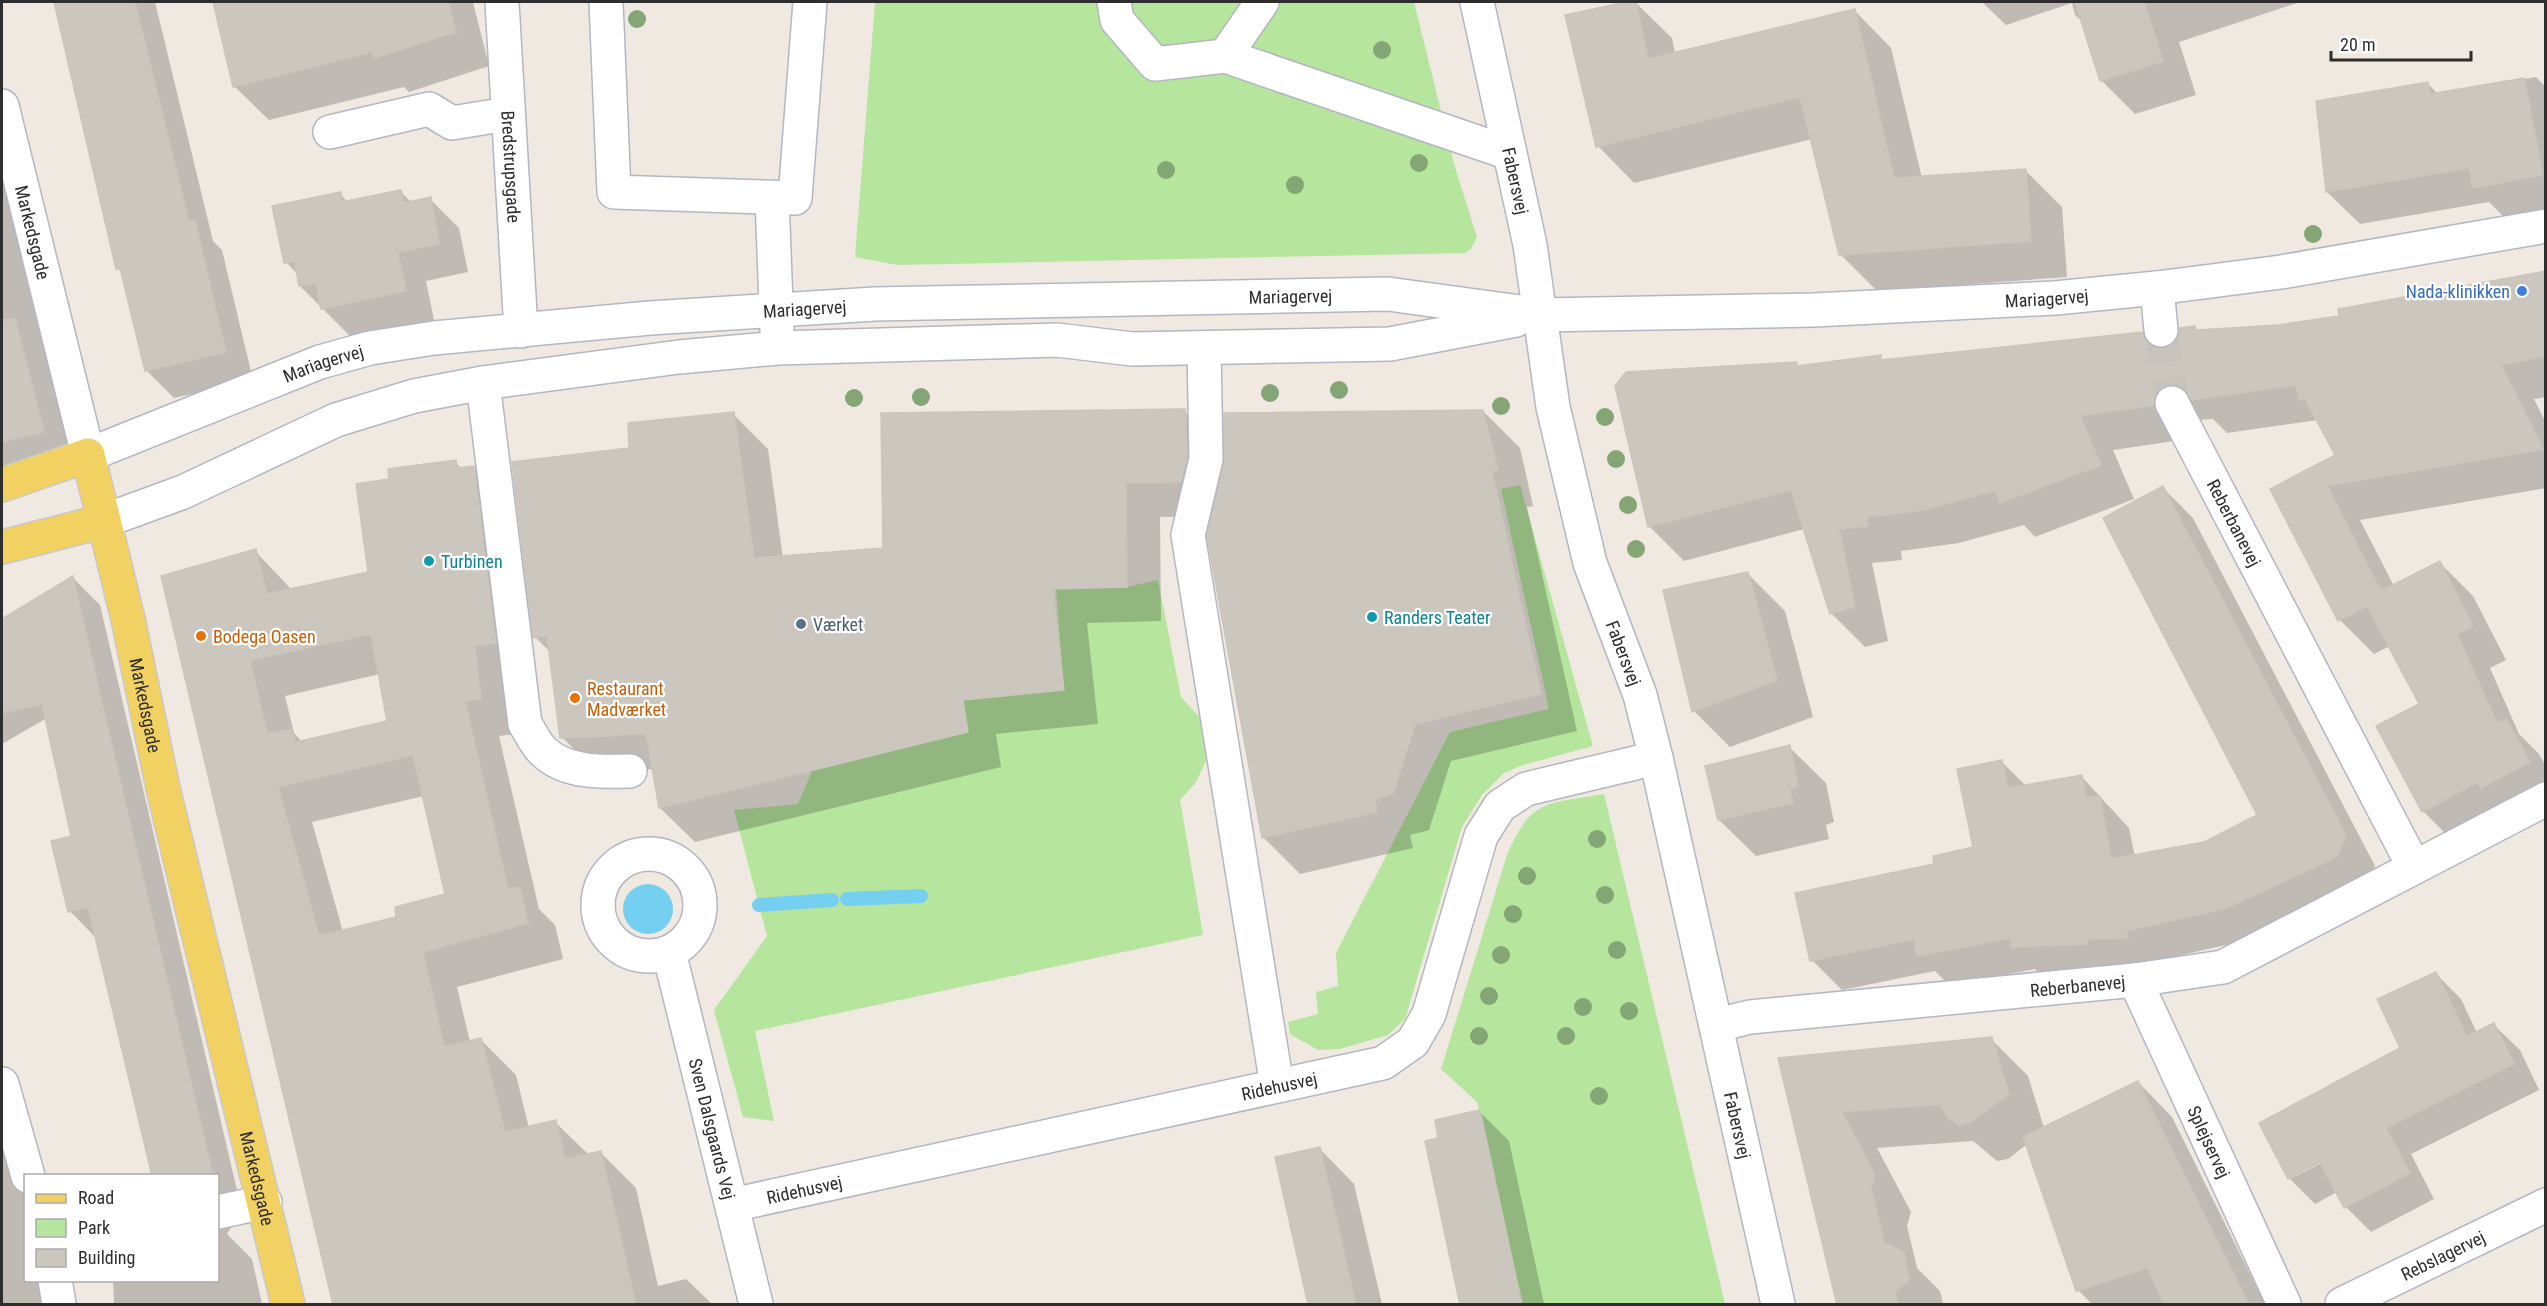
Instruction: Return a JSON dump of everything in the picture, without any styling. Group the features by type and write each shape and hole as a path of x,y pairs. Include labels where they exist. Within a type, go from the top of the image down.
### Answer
{"main road":[{"path":"2,485 88,455"},
{"name":"Markedsgade","path":"88,455 163,788 265,1202 288,1305"},
{"path":"2,547 104,521"}],"street":[{"name":"Bredstrupsgade","path":"502,2 521,331"},
{"path":"606,2 614,192 772,198 795,198 810,2"},
{"path":"1114,2 1117,20 1155,64 1225,57 1509,153"},
{"path":"1225,57 1262,2"},
{"name":"Fabersvej","path":"1476,2 1530,245 1553,407 1590,562 1640,695 1656,758 1778,1305"},
{"name":"Markedsgade","path":"2,106 88,455"},
{"path":"330,132 429,109 452,123 507,114"},
{"path":"772,198 778,348"},
{"name":"Mariagervej","path":"88,455 320,362 381,346 434,339 776,309 876,304 1388,294 1541,315 1814,310 2055,298 2282,272 2546,226"},
{"path":"2157,288 2161,330"},
{"name":"Mariagervej","path":"104,521 183,492 336,420 414,396 483,383 679,357 778,348 1057,340 1132,349 1390,344 1541,315"},
{"path":"1204,348 1206,459 1188,535 1277,1086"},
{"path":"483,383 525,724 544,752 566,764 598,772 630,771"},
{"name":"Reberbanevej","path":"2172,403 2414,867"},
{"name":"Ridehusvej","path":"732,1205 1383,1063 1413,1042 1429,1014 1481,836 1500,806 1526,789 1656,758"},
{"name":"Reberbanevej","path":"1717,1025 1750,1017 2135,980 2223,967 2546,799"},
{"name":"Sven Dalsgaards Vej","path":"669,952 756,1305"},
{"name":"Splejservej","path":"2135,980 2284,1305"},
{"path":"2,1084 27,1174"},
{"path":"219,1212 265,1202"},
{"name":"Rebslagervej","path":"2342,1305 2542,1212"},
{"path":"55,1282 59,1305"}],"green space":[{"path":"875,2 1414,2 1454,164 1477,237 1471,249 1465,253 897,265 855,257"},
{"path":"1520,485 1593,746 1523,765 1504,773 1482,795 1462,827 1405,1019 1388,1035 1340,1049 1318,1050 1290,1034 1288,1022 1318,1014 1316,992 1338,986 1336,953 1450,732 1549,709 1501,489"},
{"path":"1158,580 1181,697 1202,720 1210,752 1196,782 1180,800 1203,935 755,1031 774,1121 743,1117 714,1010 767,936 734,810 798,804 812,771 967,732 963,700 1064,690 1056,589 1127,587"},
{"path":"1604,794 1725,1304 1523,1304 1477,1102 1441,1069 1507,855 1516,836 1533,813 1543,807"}],"water":[{"path":"643,884 653,884 666,891 673,904 673,914 666,927 653,934 643,934 634,930 627,923 623,914 623,904 627,895 634,888"}],"building":[{"path":"54,2 135,2 189,222 195,221 226,352 145,371 120,268 116,269"},
{"path":"213,2 448,2 456,32 374,58 372,52 233,87"},
{"path":"1626,2 1636,2 1648,59 1855,9 1894,178 2026,169 2031,241 1839,255 1800,97 1596,147 1565,15"},
{"path":"2075,2 2144,2 2163,61 2100,81"},
{"path":"2524,78 2543,175 2473,188 2469,168 2326,192 2316,101 2428,82 2430,94"},
{"path":"401,190 404,203 431,197 439,244 398,252 406,291 321,309 316,283 299,286 294,261 284,263 272,206 341,192 342,202"},
{"path":"2546,271 2546,356 2501,365 2543,449 2327,486 2381,591 2440,561 2473,626 2457,634 2497,723 2506,719 2530,762 2481,788 2478,782 2422,812 2376,726 2419,704 2367,606 2338,621 2270,489 2335,455 2305,399 2299,400 2296,385 2192,400 2182,387 2172,384 2164,386 2156,393 2154,405 2080,416 2101,465 2000,503 1996,490 1924,510 1867,517 1868,526 1839,529 1855,607 1830,614 1791,490 1648,527 1615,386 1626,372 1797,362 1797,366 1881,355 1881,360 2143,332 2145,340 2153,347 2163,349 2171,346 2178,338 2180,328 2195,326 2197,330 2278,325 2339,316 2338,309"},
{"path":"15,319 44,432 2,442 2,320"},
{"name":"Værket","path":"1185,409 1187,457 1181,482 1126,483 1127,587 1053,589 1064,690 963,700 968,732 659,808 646,734 560,738 547,636 533,638 512,462 629,448 628,423 734,412 754,558 883,548 881,413"},
{"name":"Randers Teater","path":"1483,410 1498,469 1492,471 1541,694 1415,724 1393,794 1375,799 1377,812 1262,838 1207,536 1224,463 1224,413"},
{"path":"456,460 457,468 474,466 496,643 475,646 481,699 465,701 508,889 520,888 528,923 423,952 444,1047 481,1038 505,1132 556,1120 565,1159 601,1151 636,1305 333,1305 161,576 256,549 267,594 368,572 356,484 389,479 388,469","holes":["371,634 387,721 296,742 291,729 267,734 250,660","413,755 445,894 395,907 396,917 319,936 278,787"]},
{"path":"2163,486 2346,835 2337,857 2227,908 2126,931 2128,938 2087,939 2087,944 2011,947 2011,938 1917,956 1914,939 1810,961 1795,893 1934,864 1933,856 1973,847 1957,769 2002,760 2008,788 2082,775 2086,798 2100,796 2111,859 2204,842 2257,815 2103,518"},
{"path":"1748,572 1777,680 1692,712 1663,590"},
{"path":"73,576 213,1174 152,1174 88,907 68,912 51,841 71,836 42,704 2,713 2,619"},
{"path":"1790,745 1798,786 1790,788 1793,803 1718,820 1705,766"},
{"path":"2436,972 2467,1036 2494,1023 2514,1064 2386,1128 2410,1173 2344,1208 2320,1162 2288,1179 2259,1123 2400,1048 2377,999"},
{"path":"1992,1037 2009,1094 1971,1122 1959,1125 1949,1119 1940,1104 1842,1112 1875,1175 1871,1188 1884,1242 1904,1252 1909,1280 1895,1292 1898,1305 1837,1305 1778,1058"},
{"path":"2138,1081 2249,1305 2164,1305 2148,1268 2076,1291 2023,1137"},
{"path":"1480,1110 1522,1305 1460,1305 1425,1141 1438,1138 1435,1120"},
{"path":"1320,1147 1356,1305 1308,1305 1275,1157"}],"waterway":[{"path":"847,899 921,896"},
{"path":"759,905 832,900"}],"tunnel":[{"path":"2161,330 2172,403"}],"place":[{"name":"Nada-klinikken","path":"2522,291"},
{"name":"Turbinen","path":"429,561"},
{"name":"Randers Teater","path":"1372,617"},
{"name":"Værket","path":"801,624"},
{"name":"Bodega Oasen","path":"201,636"},
{"name":"Restaurant Madværket","path":"575,698"}]}
